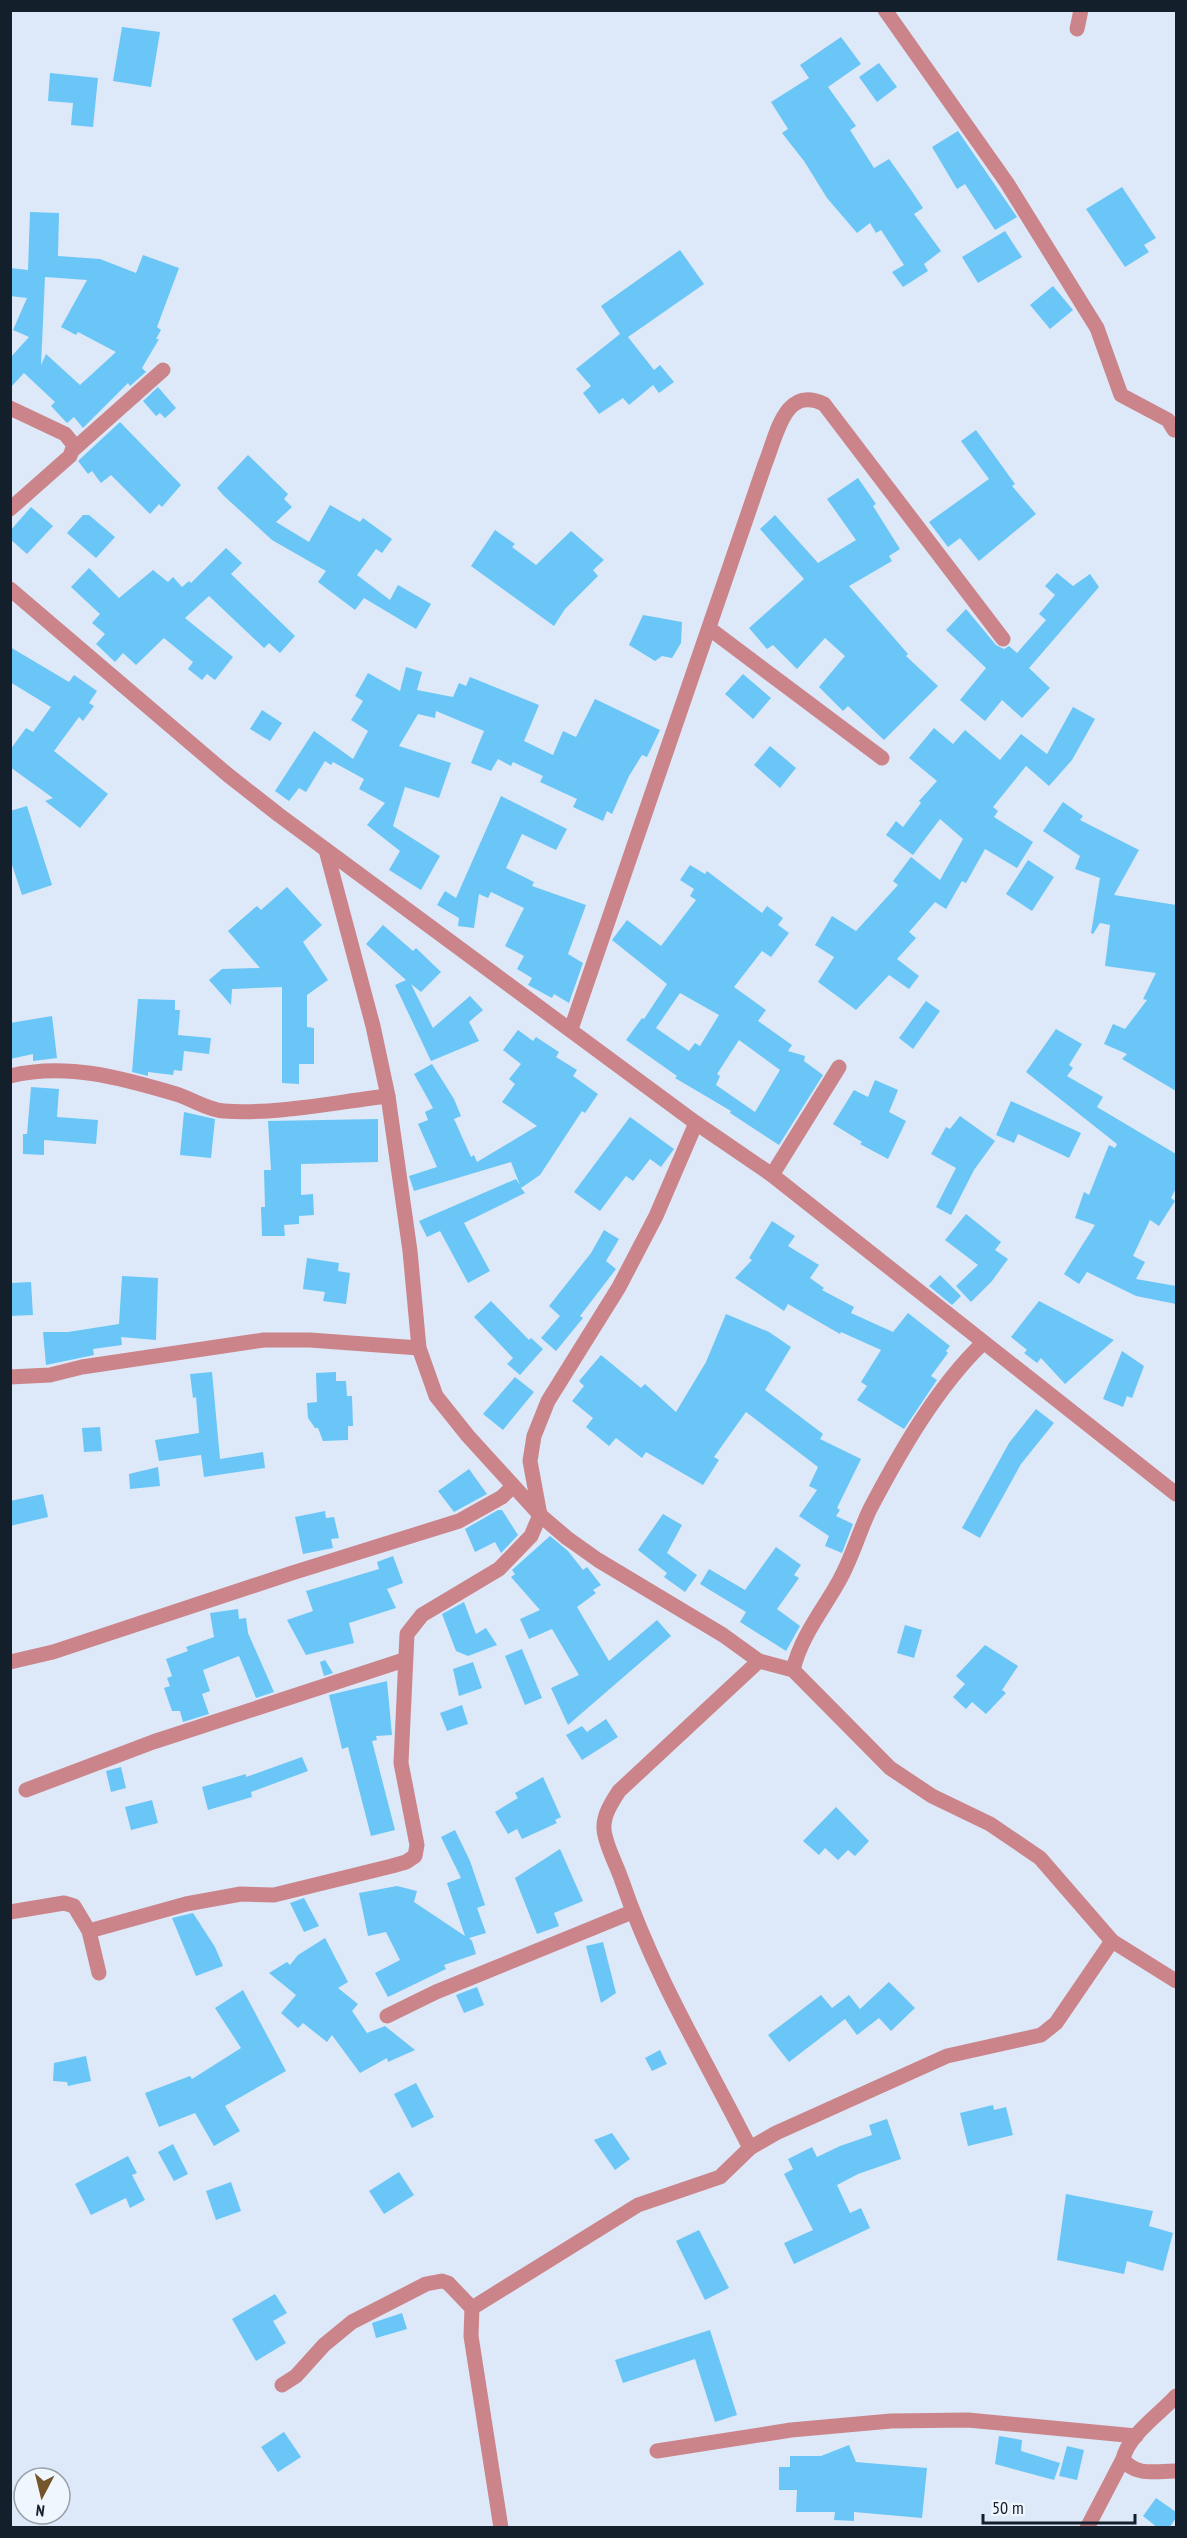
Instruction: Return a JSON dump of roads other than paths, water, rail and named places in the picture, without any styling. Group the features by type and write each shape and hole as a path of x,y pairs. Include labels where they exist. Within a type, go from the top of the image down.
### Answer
{"street":[{"path":"885,10 1007,183 1097,328 1121,395 1168,420 1176,430"},
{"path":"1077,29 1081,10"},
{"path":"10,509 163,370"},
{"path":"571,1029 765,464 786,412 794,403 804,398 812,398 824,404 1003,639"},
{"path":"10,408 65,434 72,440 73,450"},
{"path":"10,589 228,775 696,1123 772,1176 1176,1494"},
{"path":"710,629 882,758"},
{"path":"326,850 388,1096 410,1251 419,1348 436,1396 540,1515 598,1560 723,1635 759,1661 793,1670 890,1768 932,1796 990,1824 1040,1858 1112,1941 1176,1981"},
{"path":"772,1176 839,1067"},
{"path":"10,1077 34,1070 69,1070 143,1085 221,1111 265,1110 388,1096"},
{"path":"89,1931 186,1904 241,1894 274,1895 392,1866 406,1862 415,1856 417,1845 401,1763 407,1634 422,1615 499,1569 531,1536 540,1515 530,1461 534,1436 548,1401 619,1287 656,1216 696,1123"},
{"path":"10,1377 50,1375 82,1367 264,1340 310,1340 419,1348"},
{"path":"793,1670 796,1655 852,1555 869,1511 919,1426 957,1368 983,1343"},
{"path":"10,1662 53,1652 292,1572 459,1521 502,1497 513,1486"},
{"path":"26,1790 153,1742 404,1660"},
{"path":"750,2148 689,2026 663,1985 632,1912 604,1829 608,1810 619,1791 759,1661"},
{"path":"10,1912 64,1903 74,1906 89,1931 99,1973"},
{"path":"387,2016 436,1992 632,1912"},
{"path":"471,2308 638,2205 720,2177 750,2148 787,2128 947,2056 1041,2035 1056,2023 1112,1941"},
{"path":"282,2385 296,2376 324,2345 352,2322 426,2284 442,2281 448,2283 471,2308 471,2336 501,2528"},
{"path":"1088,2528 1123,2459 1125,2450 1176,2396"},
{"path":"657,2451 790,2430 891,2421 968,2420 1048,2430 1136,2436"},
{"path":"1123,2459 1129,2468 1141,2472 1176,2470"}]}
